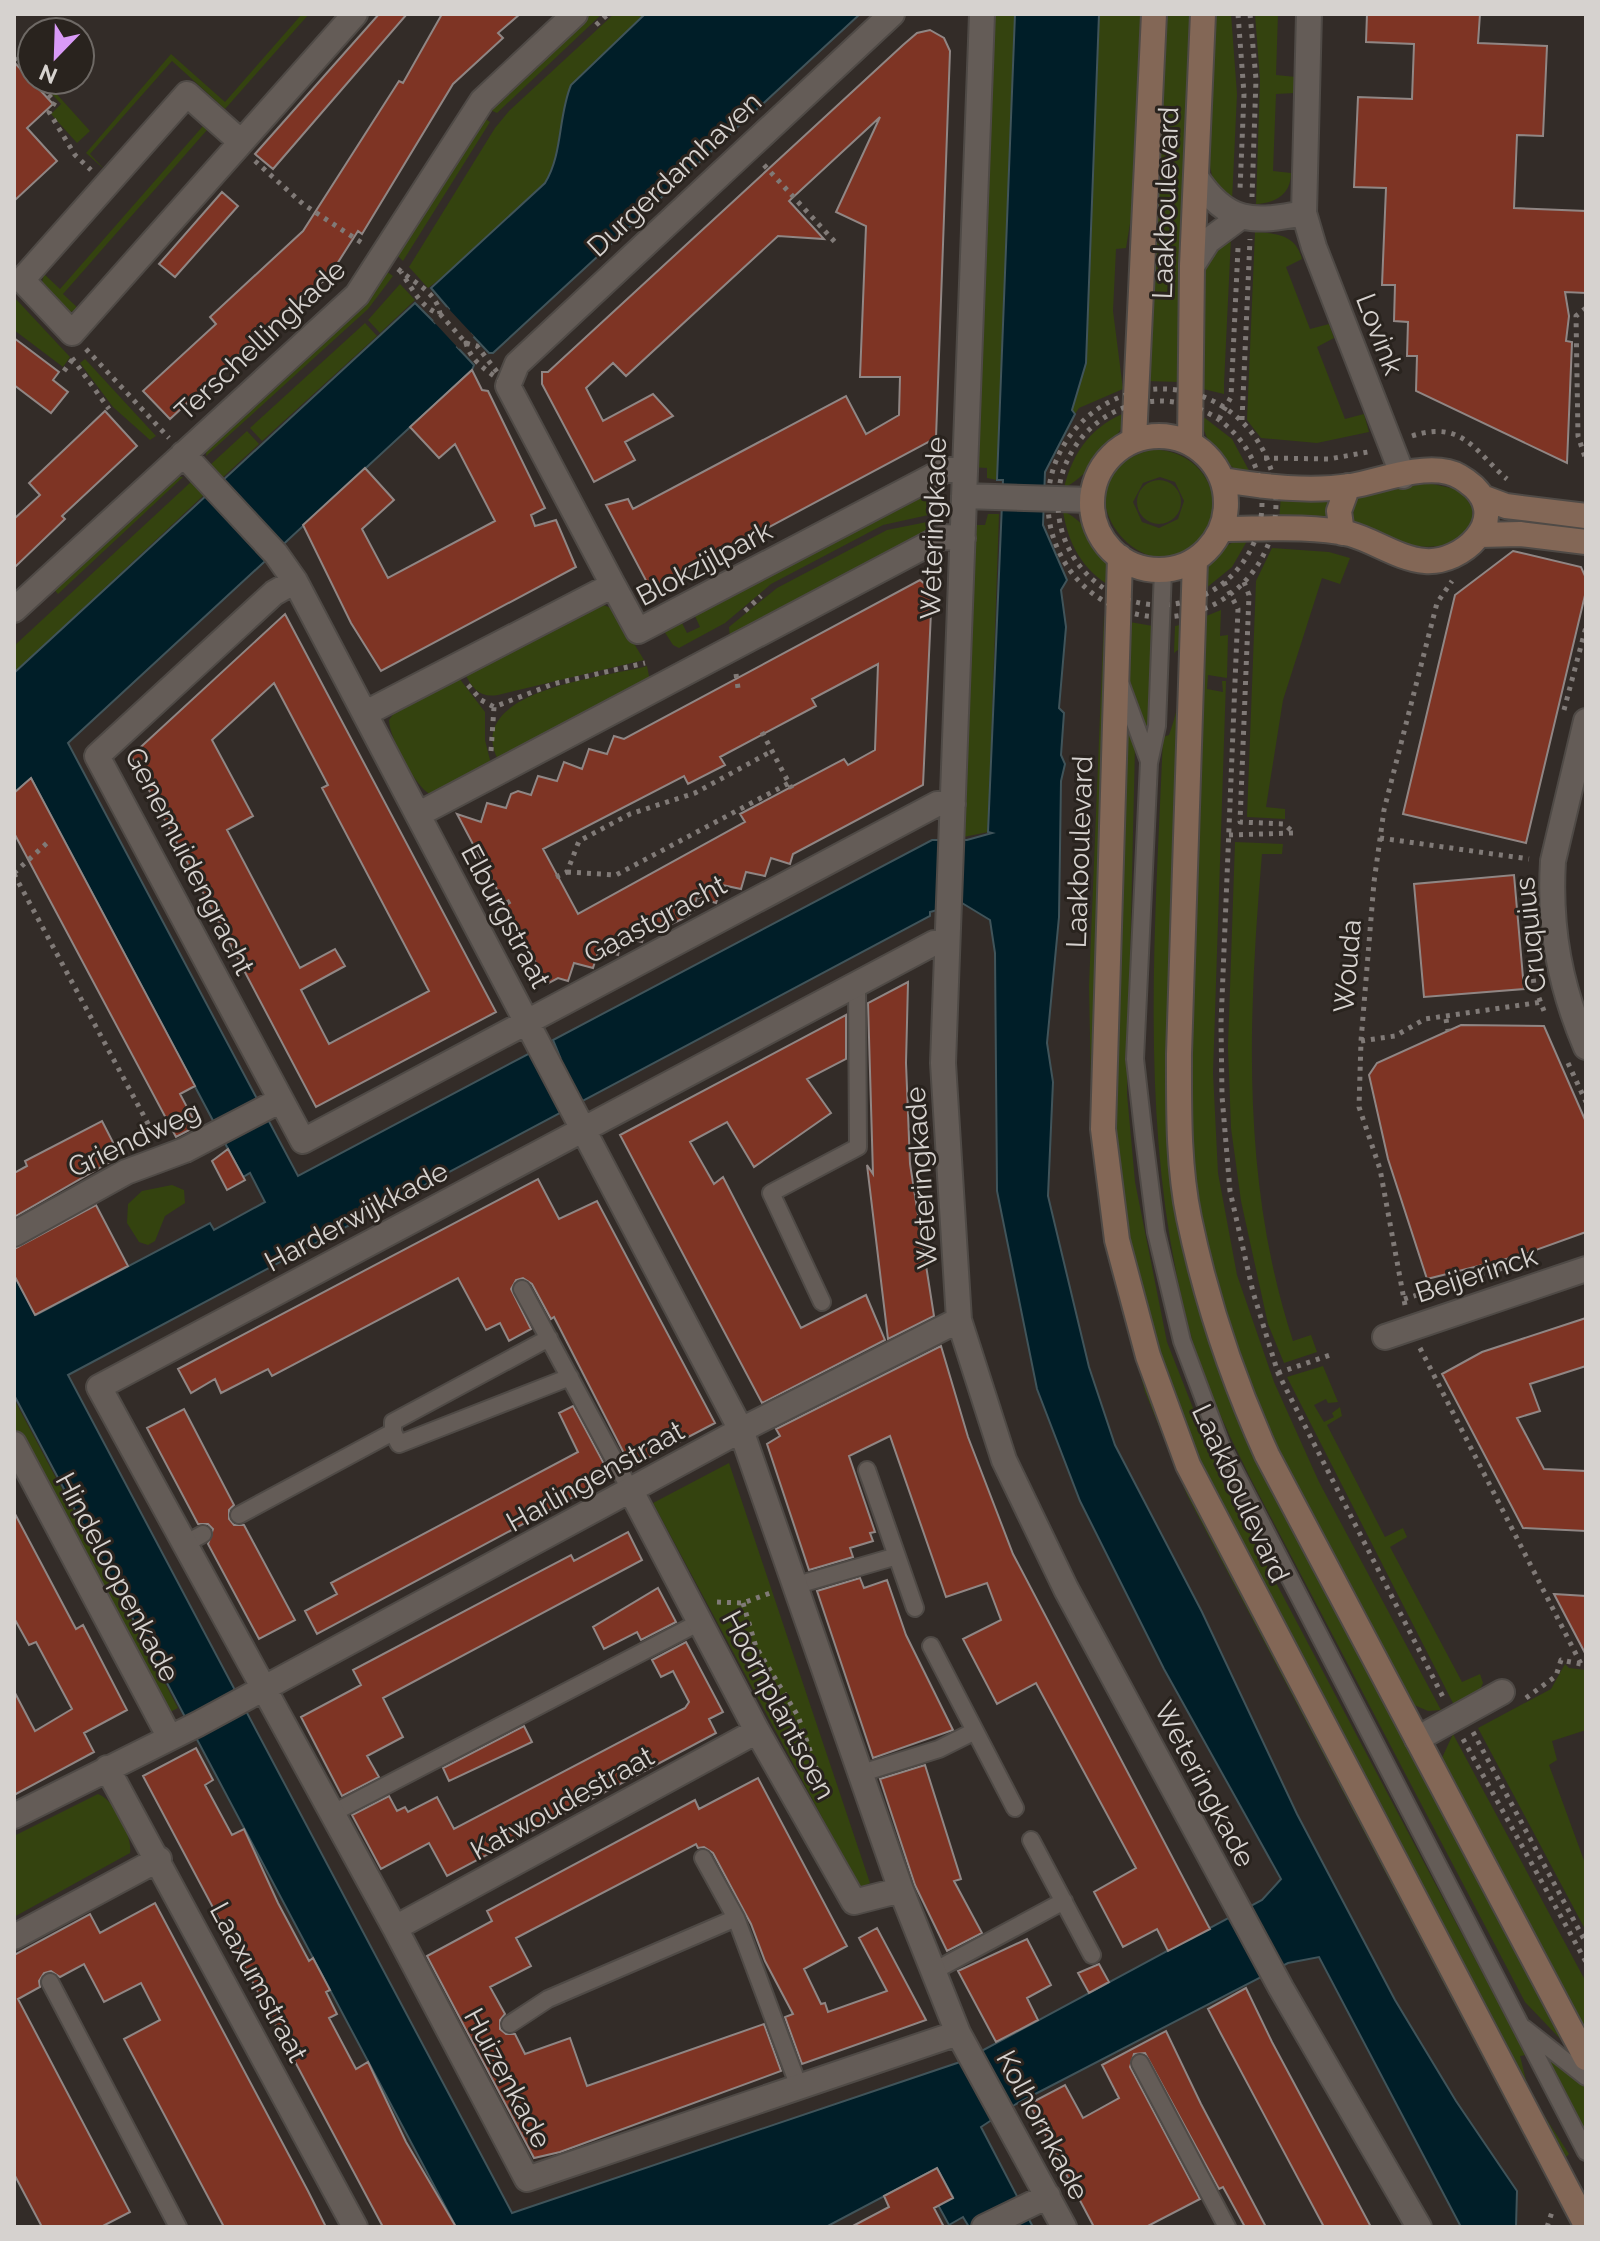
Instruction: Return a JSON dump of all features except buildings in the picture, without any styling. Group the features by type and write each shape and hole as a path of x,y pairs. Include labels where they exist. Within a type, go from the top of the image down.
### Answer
{"main road":[{"name":"Laakboulevard","path":"1134,440 1154,14"},
{"name":"Laakboulevard","path":"1190,443 1192,266 1203,14"},
{"path":"1159,435 1190,443 1206,453 1223,480 1227,506 1222,529 1207,550 1195,560 1163,570 1139,567 1120,557 1101,537 1091,500 1102,467 1111,455 1134,440 1159,435"},
{"path":"1223,480 1268,487 1348,486 1448,472 1462,477 1482,497 1506,506 1586,516"},
{"path":"1342,533 1339,511 1348,486"},
{"path":"1222,529 1342,533 1424,561 1458,554 1480,535 1485,521 1482,497"},
{"path":"1480,535 1520,534 1586,542"},
{"name":"Laakboulevard","path":"1120,557 1103,1129 1117,1240 1148,1356 1188,1465 1584,2222"},
{"name":"Laakboulevard","path":"1195,560 1179,1054 1179,1123 1189,1216 1239,1394 1267,1455 1586,2058"}],"street":[{"path":"241,142 187,94 22,280 72,333 355,14"},
{"name":"Terschellingkade","path":"14,610 357,295 482,101 575,14"},
{"name":"Durgerdamhaven","path":"508,386 524,353 892,14"},
{"name":"Weteringkade","path":"982,14 943,1063 959,1320 1004,1460 1066,1589 1281,1988 1419,2227"},
{"name":"Lovink","path":"1309,14 1304,213 1314,247 1403,476"},
{"path":"1196,177 1212,199 1239,218 1271,220 1304,213"},
{"path":"1192,266 1208,241 1239,218"},
{"path":"508,386 613,585"},
{"name":"Elburgstraat","path":"183,454 258,535 295,581 586,1128 741,1430"},
{"name":"Blokzijlpark","path":"366,713 613,585 638,631 945,470 965,470"},
{"path":"964,496 1091,500"},
{"path":"419,814 942,537 963,538"},
{"name":"Genemuidengracht","path":"295,581 274,593 97,756 273,1104 303,1141"},
{"name":"Cruquius","path":"1574,719 1551,885 1560,980 1586,1047"},
{"name":"Gaastgracht","path":"303,1141 937,804 953,804"},
{"name":"Harderwijkkade","path":"262,1691 193,1539 99,1387 934,943 947,943"},
{"name":"Griendweg","path":"14,1234 126,1172 185,1150 273,1104"},
{"name":"Beijerinck","path":"1385,1337 1408,1321 1586,1269"},
{"name":"Harlingenstraat","path":"262,1691 741,1430 959,1320"},
{"name":"Hoornplantsoen","path":"741,1430 901,1890 964,2042"},
{"name":"Hindeloopenkade","path":"14,1444 170,1738"},
{"name":"Hoornplantsoen","path":"631,1491 757,1731 854,1902 901,1890"},
{"path":"15,1814 262,1691"},
{"name":"Huizenkade","path":"262,1691 395,1928 468,2049 527,2179 799,2087 964,2042"},
{"path":"1417,1739 1462,1723 1508,1698"},
{"name":"Katwoudestraat","path":"395,1928 757,1731"},
{"name":"Laaxumstraat","path":"107,1768 159,1859 355,2227"},
{"path":"23,1938 159,1859"},
{"name":"Kolhornkade","path":"964,2042 1009,2121 1039,2200 1064,2227"},
{"path":"984,2227 1039,2200"}],"lane":[{"name":"Laakboulevard","path":"1163,570 1157,726 1149,763 1135,1059 1156,1232 1182,1341 1221,1445 1586,2152"},
{"name":"Laakboulevard","path":"1116,671 1149,763"},
{"path":"822,1302 771,1193 858,1147 857,984"},
{"path":"522,1289 631,1491"},
{"path":"549,1338 393,1422 393,1432 399,1444 570,1377"},
{"path":"239,1515 393,1432"},
{"path":"867,1470 915,1608"},
{"path":"797,1585 897,1556"},
{"path":"331,1814 697,1617"},
{"path":"931,1646 1015,1808"},
{"path":"862,1773 939,1749 975,1731"},
{"path":"1031,1840 1092,1955"},
{"path":"703,1858 736,1918 799,2087"},
{"path":"934,1971 1064,1901"},
{"path":"510,2024 548,1999 736,1918"},
{"path":"50,1982 178,2227"},
{"name":"Laakboulevard","path":"1519,2024 1586,2077"},
{"path":"1140,2063 1222,2225"}],"path":[{"path":"49,96 55,102 49,112 75,155 108,184"},
{"path":"241,142 252,159 303,204 384,257"},
{"path":"747,147 835,242"},
{"path":"440,314 429,311 401,272 430,293 438,303 440,314 466,343 469,354 477,363 508,386"},
{"path":"1586,308 1576,316 1578,436 1586,460"},
{"path":"72,333 183,454"},
{"path":"466,343 477,346 508,386"},
{"path":"1190,399 1167,401 1137,397 1102,418 1082,436 1051,499 1074,557 1119,602 1161,611 1194,606 1224,582 1266,529 1268,487 1229,426 1190,399 1164,388 1095,409 1078,424 1055,465 1051,499 1050,526 1072,573 1090,592 1119,602 1161,611 1194,606 1231,594 1259,561 1266,529 1268,487 1266,457 1236,416 1209,398 1190,399"},
{"path":"1254,461 1266,457 1329,459 1362,454 1431,432 1458,437 1484,452 1514,484"},
{"name":"Wouda","path":"1465,573 1451,582 1437,603 1380,838 1361,1041 1359,1107 1380,1169 1408,1321 1583,1664"},
{"path":"1224,582 1238,609 1221,1023 1222,1096 1230,1191 1253,1292 1278,1373 1462,1723 1586,1943"},
{"path":"1229,835 1294,833 1284,824 1240,822 1249,595 1244,582"},
{"path":"737,618 768,590"},
{"path":"1574,719 1586,627"},
{"path":"499,771 491,755 489,740 494,707 534,689 651,662 638,631"},
{"path":"556,877 567,872 616,875 790,786 762,732"},
{"path":"567,872 579,841 630,814 695,793 772,751"},
{"path":"1380,838 1529,859"},
{"path":"47,843 14,874 153,1133 149,1135"},
{"path":"498,908 512,900"},
{"path":"1361,1041 1395,1036 1425,1019 1446,1019 1540,1003"},
{"path":"1446,1019 1448,1031"},
{"path":"1404,1299 1526,1261"},
{"path":"1278,1373 1330,1355"},
{"path":"697,1617 718,1602 743,1603 797,1585"},
{"path":"743,1603 756,1647 798,1716 830,1807"},
{"path":"1508,1698 1541,1690 1556,1676 1561,1660 1583,1664"},
{"path":"1462,1723 1467,1749 1586,1962"}],"green space":[{"path":"302,14 309,14 225,109 172,61 90,154 105,170 86,153 171,54 225,102"},
{"path":"589,14 602,14 497,113 488,109"},
{"path":"614,14 645,14 571,85 555,160 545,183 462,262 428,288 409,267 495,128 509,111"},
{"path":"989,14 1015,14 997,480 987,478 987,468 972,467"},
{"path":"1099,14 1147,14 1140,163 1126,248 1116,249 1113,311 1123,389 1079,408 1075,414 1072,410 1086,362"},
{"path":"1161,14 1196,14 1181,382 1145,381"},
{"path":"1209,14 1231,14 1237,94 1232,201 1214,185 1205,143"},
{"path":"1255,14 1278,14 1276,75 1296,77 1295,93 1276,94 1273,171 1291,173 1288,187 1281,196 1270,202 1256,204 1260,80"},
{"path":"54,96 58,96 90,131 77,143 51,114 61,104"},
{"path":"483,117 490,122 403,261 396,254"},
{"path":"203,126 207,130 63,294 79,309 68,313 41,286 44,274 60,289"},
{"path":"1255,232 1284,237 1299,251 1302,259 1286,267 1310,329 1329,324 1334,338 1317,347 1345,419 1364,414 1369,432 1317,443 1261,438 1247,420"},
{"path":"1231,238 1224,394 1199,388 1197,328 1201,286 1207,268 1217,251"},
{"path":"386,271 393,276 368,309 206,456 207,446"},
{"path":"400,284 415,300 380,333 368,320"},
{"path":"14,297 70,357 63,367 14,330"},
{"path":"365,323 377,336 262,441 250,428"},
{"path":"85,359 156,436 150,440 113,407 80,363"},
{"path":"1130,411 1102,454 1064,488 1073,462 1086,440 1105,423"},
{"path":"1201,415 1232,439 1253,478 1234,468 1218,454 1206,436"},
{"path":"247,431 259,444 221,479 209,466"},
{"path":"1150,450 1165,451 1192,462 1202,472 1209,484 1212,512 1207,527 1187,551 1163,558 1139,551 1120,535 1107,512 1106,488 1119,466","holes":["1160,477 1175,482 1184,501 1178,519 1159,528 1142,522 1133,502 1143,483"]},
{"path":"172,477 183,477 58,594 52,587"},
{"path":"193,480 206,493 14,673 14,646"},
{"path":"1159,480 1175,486 1181,502 1175,518 1159,524 1143,518 1137,502 1143,486"},
{"path":"1428,483 1460,490 1472,507 1470,526 1459,539 1423,547 1402,544 1381,538 1352,521 1356,497"},
{"path":"934,487 933,514 883,525 771,584 725,623 679,648 673,645 664,631 686,619 682,623 687,633 700,627 695,616 690,615"},
{"path":"1281,495 1331,499 1329,522 1279,522"},
{"path":"1063,511 1081,524 1096,543 1112,587 1092,572 1078,555"},
{"path":"988,514 999,514 988,832 959,838 970,525 985,525"},
{"path":"932,521 932,531 730,638 729,627 777,588 887,530"},
{"path":"1250,536 1232,567 1205,589 1208,569 1217,554 1231,543"},
{"path":"1272,548 1329,552 1350,558 1340,584 1322,578 1283,700 1266,807 1285,809 1285,819 1247,817 1256,581"},
{"path":"599,603 613,609 644,660 492,696 478,691 465,674"},
{"path":"1221,610 1220,636 1228,635 1227,678 1208,675 1207,689 1223,692 1222,681 1226,681 1213,1073 1218,1173 1237,1275 1274,1382 1319,1482 1441,1710 1428,1711 1405,1701 1246,1392 1204,1244 1186,1123 1199,619"},
{"path":"1104,616 1110,618 1094,1038 1132,1332 1551,2170 1545,2176 1187,1495 1145,1392 1102,1227 1092,1136 1089,986"},
{"path":"1124,621 1153,626 1149,724 1146,728 1124,664"},
{"path":"1185,624 1180,779 1197,1284 1568,2047 1525,2002 1245,1467 1208,1387 1188,1324 1172,1252 1162,1179 1154,1032 1156,884 1163,737 1169,735 1180,693 1178,650 1174,653 1175,626"},
{"path":"647,666 650,681 498,760 493,736 501,717 519,702 545,690"},
{"path":"459,678 485,712 485,740 491,764 430,794 417,782 404,761 393,738 389,720 396,710"},
{"path":"1126,721 1135,746 1127,1094 1135,1182 1167,1342 1221,1479 1526,2055 1520,2056 1529,2092 1569,2154 1562,2161 1201,1478 1133,1275 1112,1105"},
{"path":"1235,842 1283,844 1282,854 1262,854 1252,1038 1257,1160 1264,1221 1276,1281 1293,1341 1311,1335 1317,1352 1284,1363 1268,1324 1241,1201 1231,1128 1228,1047"},
{"path":"172,1185 184,1190 185,1203 165,1216 155,1241 148,1245 139,1242 127,1223 128,1204 142,1191"},
{"path":"1323,1366 1338,1402 1328,1403 1326,1399 1314,1405 1324,1422 1334,1417 1332,1413 1340,1407 1342,1416 1327,1425 1385,1537 1403,1528 1407,1537 1390,1547 1462,1682 1480,1674 1483,1683 1480,1690 1454,1705 1287,1377"},
{"path":"14,1399 178,1708 166,1714 14,1428"},
{"path":"729,1463 870,1883 860,1888 653,1503"},
{"path":"1565,1664 1569,1668 1586,1670 1586,1730 1552,1741 1557,1760 1549,1765 1586,1866 1586,1931 1478,1728 1551,1689"},
{"path":"1453,1734 1586,1982 1586,2046 1441,1760"},
{"path":"98,1794 110,1803 121,1819 129,1838 130,1853 14,1917 14,1836"},
{"path":"1543,2050 1586,2085 1586,2138 1542,2054"}],"water":[{"path":"645,14 860,14 493,353 489,353 471,334 457,347 474,365 472,370 68,743 298,1176 532,1052 560,1057 553,1040 932,840 967,840 992,833 988,832 1003,480 997,480 1015,14 1099,14 1086,363 1072,410 1075,414 1045,472 1043,525 1067,580 1061,590 1066,627 1059,708 1064,713 1061,755 1065,764 1061,781 1059,917 1047,1043 1053,1082 1048,1196 1089,1367 1115,1445 1202,1612 1297,1814 1395,2000 1456,2101 1517,2191 1516,2227 1461,2227 1319,1957 1288,1963 1016,2104 981,2127 1033,2227 969,2227 963,2217 949,2225 938,2205 953,2197 937,2168 826,2227 456,2227 14,1395 14,1275 36,1315 210,1223 214,1230 265,1202 250,1173 243,1177 31,778 14,793 14,673 415,303 435,323 449,309 431,288 545,183 555,160 571,85","holes":["962,903 990,920 995,953 997,1191 1037,1389 1080,1501 1164,1669 1281,1879 1262,1900 963,2061 512,2213 68,1375 930,916 930,912"]}],"pier":[{"path":"447,307 474,336 459,349 433,321"}]}
